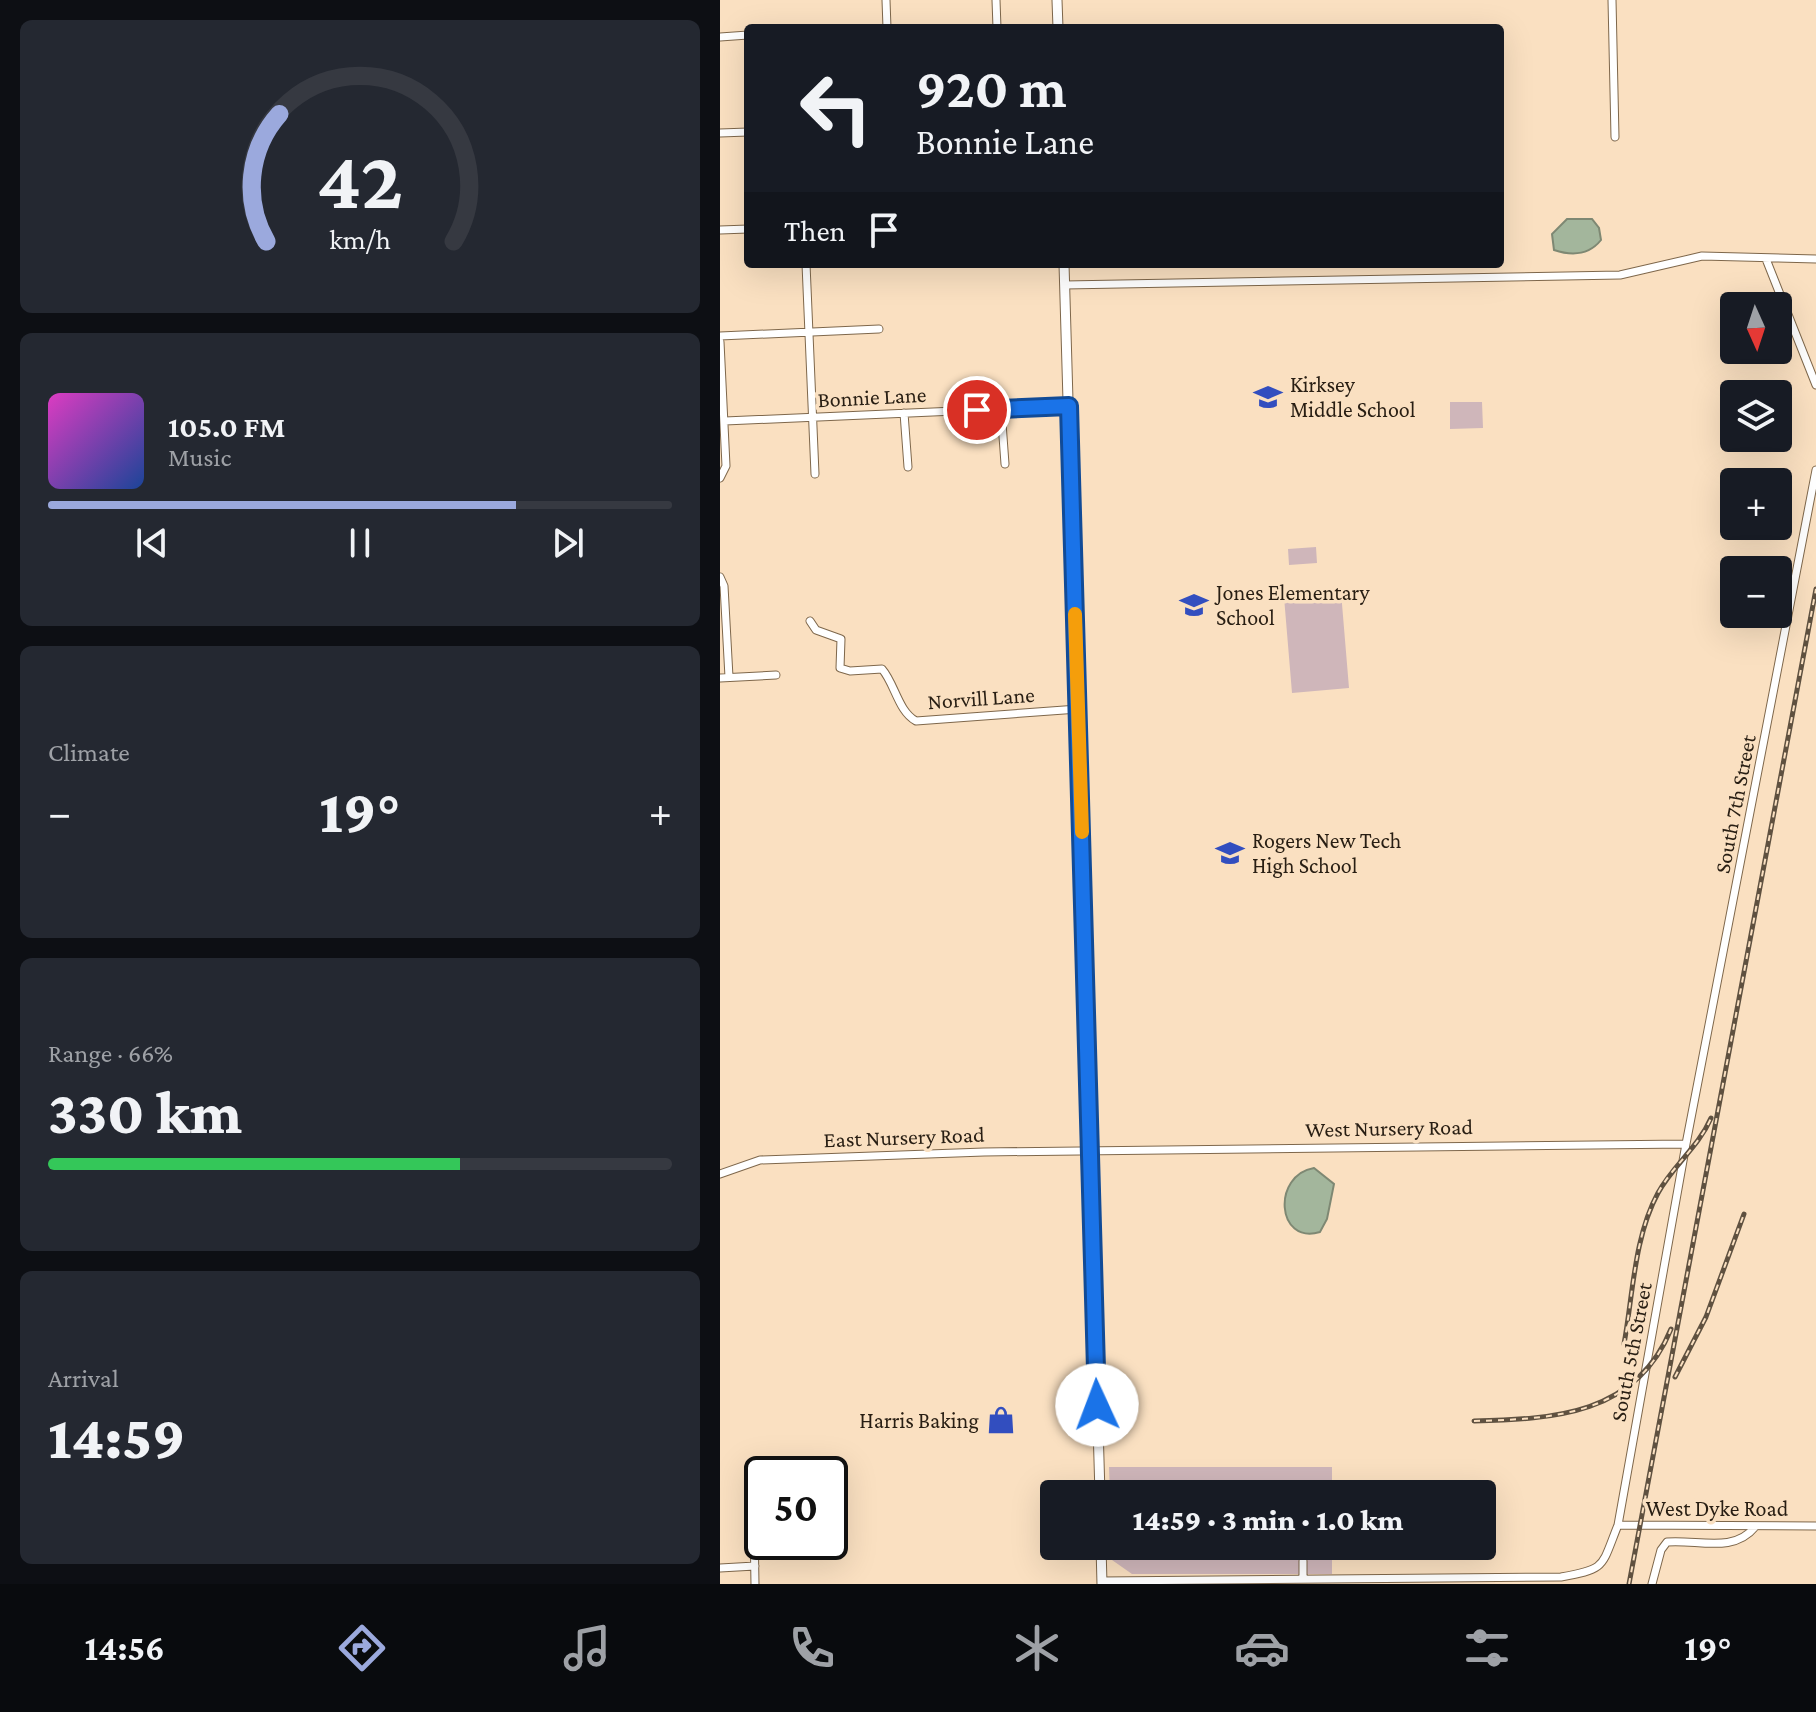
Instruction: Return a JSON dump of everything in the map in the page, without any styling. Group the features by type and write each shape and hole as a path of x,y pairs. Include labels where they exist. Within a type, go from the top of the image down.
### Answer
{"main road":[{"path":"1057,0 1058,24"},
{"path":"1064,268 1100,1480"},
{"path":"1101,1560 1102,1583"}],"street":[{"path":"886,0 887,24"},
{"path":"996,0 997,24"},
{"path":"1612,0 1615,137"},
{"path":"720,37 744,35"},
{"path":"720,133 744,132"},
{"path":"720,230 744,229"},
{"path":"1065,285 1620,275 1702,256 1816,259"},
{"path":"1766,259 1816,385"},
{"path":"806,268 815,474"},
{"path":"720,336 879,329"},
{"path":"720,342 726,466 721,477"},
{"name":"Bonnie Lane","path":"725,421 1069,406"},
{"path":"1001,409 1005,464"},
{"path":"904,413 908,467"},
{"name":"South 7th Street","path":"1686,1144 1816,470"},
{"path":"720,577 724,586 724,677 776,675"},
{"name":"Norvill Lane","path":"810,621 816,630 841,639 840,668 850,671 882,669 891,680 908,716 916,721 1078,709"},
{"name":"West Nursery Road","path":"1092,1152 1686,1144"},
{"name":"South 5th Street","path":"1303,1578 1561,1577 1594,1572 1602,1565 1618,1525 1686,1144"},
{"name":"East Nursery Road","path":"720,1174 760,1160 1092,1152"},
{"name":"West Dyke Road","path":"1618,1525 1816,1526"},
{"path":"1652,1584 1661,1550 1667,1542 1732,1542 1745,1538 1755,1527"},
{"path":"755,1560 755,1584"},
{"path":"1102,1583 1303,1578 1303,1561"},
{"path":"720,1568 755,1566"}],"shaded area":[{"path":"1567,219 1592,219 1599,228 1601,240 1580,253 1554,250 1552,234"},
{"path":"1450,402 1482,402 1483,428 1450,429"},
{"path":"1316,547 1317,563 1289,565 1288,549"},
{"path":"1341,592 1349,688 1292,693 1284,597"},
{"path":"1314,1168 1334,1184 1327,1219 1320,1232 1305,1233 1295,1228 1288,1219 1286,1195 1300,1173"},
{"path":"1109,1467 1332,1467 1332,1480 1109,1480"},
{"path":"1112,1560 1332,1560 1332,1574 1132,1574"}],"railway":[{"path":"1629,1584 1816,589"},
{"path":"1624,1344 1635,1267 1650,1210 1664,1183 1711,1118"},
{"path":"1675,1377 1706,1317 1744,1214"},
{"path":"1474,1421 1562,1414 1614,1395 1637,1379 1656,1358 1671,1329"}],"slow traffic":[{"path":"1075,614 1082,832"}],"place":[{"name":"Kirksey Middle School","path":"1268,397"},
{"name":"Jones Elementary School","path":"1194,605"},
{"name":"Rogers New Tech High School","path":"1230,853"},
{"name":"Harris Baking","path":"1001,1420"}],"route":[{"path":"977,410 1069,406 1092,1136 1097,1405"}]}
